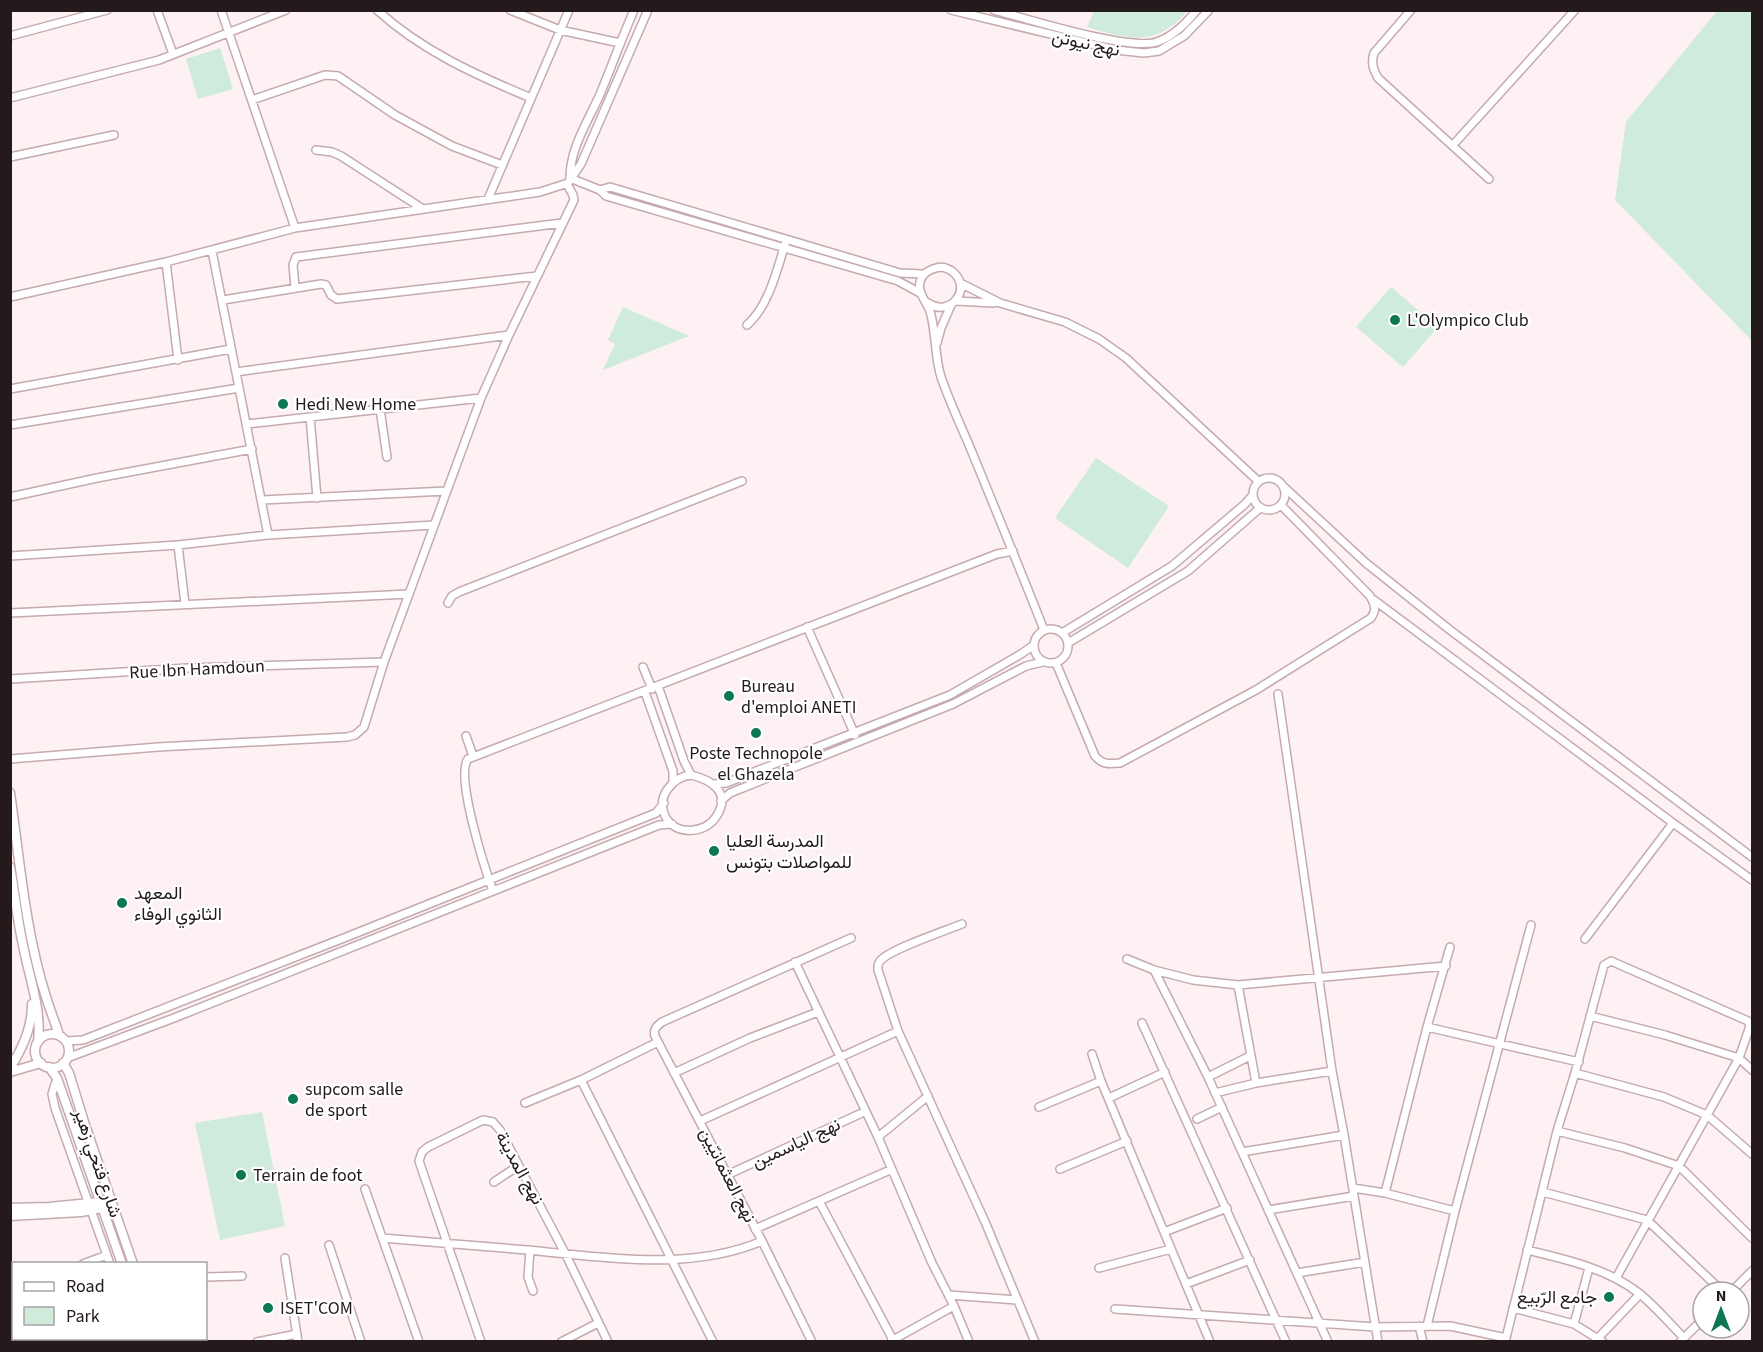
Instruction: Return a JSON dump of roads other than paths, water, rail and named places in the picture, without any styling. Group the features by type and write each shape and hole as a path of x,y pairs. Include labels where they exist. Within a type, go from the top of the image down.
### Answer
{"street":[{"path":"10,36 107,10"},
{"path":"157,10 173,54"},
{"path":"221,10 295,228"},
{"path":"10,98 123,70 173,54 286,10"},
{"path":"377,10 392,24 428,49 480,77 531,98"},
{"path":"510,10 560,30 620,43"},
{"path":"488,199 569,10"},
{"path":"10,759 355,735 364,727 384,662 482,398 574,198 569,181 572,157 634,10"},
{"path":"10,297 212,251 295,228 540,192 569,181 581,164 648,10"},
{"name":"نهج نيوتن","path":"951,10 1116,50 1144,53 1165,48 1184,36 1209,10"},
{"name":"نهج نيوتن","path":"994,10 1118,42 1144,44 1161,40"},
{"path":"1165,48 1161,40 1179,29 1197,10"},
{"path":"1411,10 1374,53 1373,69 1378,78 1490,179"},
{"path":"1453,145 1575,10"},
{"path":"252,100 325,75 338,76 395,116 452,146 502,165"},
{"path":"10,157 114,135"},
{"path":"316,150 341,156 423,209"},
{"path":"569,181 600,190 606,196 898,281 920,293 934,308 943,308 953,303 1000,303"},
{"path":"600,190 610,187 900,273 923,274 940,266 951,270 960,283 1000,303 1065,322 1099,339 1126,358 1258,482"},
{"path":"295,288 293,265 296,257 562,223"},
{"path":"739,236 741,227"},
{"path":"747,325 758,312 766,296 787,240"},
{"path":"212,251 268,535"},
{"path":"166,262 178,360"},
{"path":"920,293 920,281 923,274"},
{"path":"223,300 324,284 331,296 337,298 537,276"},
{"path":"937,345 941,328 960,292 960,283"},
{"path":"928,303 942,378 1044,630"},
{"path":"236,372 509,335"},
{"path":"10,389 231,349"},
{"path":"10,425 239,388"},
{"path":"247,424 482,398"},
{"path":"380,409 387,457"},
{"path":"310,417 317,498"},
{"path":"10,497 252,449"},
{"path":"1062,633 1172,566 1245,504 1252,496 1258,482 1265,478 1274,478 1281,482 1286,493 1281,505 1276,509 1268,510 1260,508 1252,496"},
{"path":"448,603 452,596 459,592 742,481"},
{"path":"1284,487 1366,563 1450,630 1752,857"},
{"path":"262,500 446,491"},
{"path":"1281,505 1370,596 1752,880"},
{"path":"1068,643 1188,571 1260,508"},
{"path":"10,556 178,545 268,535 434,525"},
{"path":"178,545 185,604"},
{"path":"493,891 464,784 465,762 474,756 997,554 1013,551"},
{"path":"10,613 409,594"},
{"path":"1056,663 1095,756 1101,762 1120,763 1256,690 1371,618 1375,612 1375,604 1370,596"},
{"path":"807,627 858,743"},
{"path":"721,801 730,793 953,704 1026,666 1043,662 1056,663 1066,655 1068,643 1062,633 1050,629 1044,630 1036,637 1035,652 1043,662"},
{"path":"713,784 726,783 950,695 1034,645"},
{"name":"Rue Ibn Hamdoun","path":"10,679 188,668 384,662"},
{"path":"643,667 691,775"},
{"path":"651,689 673,771 673,782"},
{"path":"1278,694 1332,1071 1378,1341"},
{"path":"466,736 474,756"},
{"path":"691,775 707,779 720,790 721,801 716,819 704,829 692,831 672,824 665,815 664,803 664,798 673,782 681,776 691,775"},
{"path":"10,793 32,939 45,996 69,1052 65,1060"},
{"path":"12,1064 50,1034 83,1040 115,1028 656,813 664,803"},
{"path":"1585,939 1673,823"},
{"path":"12,1064 45,1065 65,1060 659,825 672,824"},
{"path":"10,867 22,942 40,1028 37,1045 38,1059 45,1065"},
{"path":"962,924 904,947 881,959 878,970 898,1031 986,1224 1035,1341"},
{"path":"1423,1341 1423,1326 1531,925"},
{"path":"525,1103 581,1080 658,1042 654,1034 656,1027 672,1017 851,938"},
{"path":"1385,1193 1427,1027 1450,947"},
{"path":"1127,959 1154,970 1193,980 1238,985 1446,966"},
{"path":"1115,1309 1375,1327 1458,1327 1505,1340 1557,1131 1579,1062 1605,965 1611,961 1748,1021 1750,1026 1739,1058 1616,1278"},
{"path":"795,962 864,1112 878,1137 890,1170 969,1341"},
{"path":"1154,970 1208,1077 1328,1341"},
{"path":"1238,985 1256,1083"},
{"path":"12,1064 27,1035 32,1018 32,988"},
{"path":"674,1072 750,1038 818,1012"},
{"path":"1590,1016 1665,1035 1739,1058 1752,1070"},
{"path":"1142,1023 1286,1341"},
{"path":"1427,1027 1579,1062"},
{"path":"700,1121 898,1031"},
{"name":"نهج العثمانيّين","path":"658,1042 812,1341"},
{"path":"1092,1054 1101,1081 1209,1341"},
{"path":"1208,1077 1250,1056"},
{"name":"شارع فتحي زهير","path":"65,1060 87,1133 133,1262"},
{"name":"شارع فتحي زهير","path":"45,1065 57,1078 122,1262"},
{"path":"1215,1093 1256,1083 1332,1071"},
{"path":"1109,1098 1165,1072"},
{"path":"1575,1074 1664,1097 1707,1115 1752,1154"},
{"path":"57,1078 52,1098 110,1262"},
{"path":"581,1080 713,1341"},
{"path":"1039,1107 1101,1081"},
{"path":"878,1137 928,1096"},
{"path":"1197,1119 1222,1107"},
{"name":"نهج الياسمين","path":"727,1175 864,1112"},
{"name":"نهج المدينة","path":"446,1244 420,1168 419,1161 422,1152 477,1121 489,1120 500,1130 567,1255 608,1341"},
{"path":"1557,1131 1625,1148 1679,1166 1752,1238"},
{"path":"1242,1152 1344,1135"},
{"path":"1060,1169 1126,1141"},
{"path":"494,1182 518,1166"},
{"path":"755,1229 890,1170"},
{"path":"365,1189 419,1341"},
{"path":"1268,1210 1353,1192 1385,1193 1455,1210"},
{"path":"1543,1192 1647,1220 1710,1280"},
{"path":"819,1201 891,1341 954,1306"},
{"path":"10,1216 101,1205"},
{"path":"10,1208 91,1207"},
{"path":"1164,1232 1227,1208"},
{"path":"382,1238 567,1255 673,1260 719,1255 762,1241"},
{"path":"446,1244 481,1341"},
{"path":"329,1245 361,1341"},
{"path":"1099,1268 1171,1249"},
{"path":"530,1250 528,1277 533,1291"},
{"path":"1527,1250 1559,1257 1616,1278 1640,1294 1682,1340"},
{"path":"86,1262 107,1255"},
{"path":"257,1341 297,1338 285,1258"},
{"path":"1186,1284 1250,1260"},
{"path":"1297,1273 1365,1262"},
{"path":"1574,1324 1589,1268"},
{"path":"207,1277 242,1276"},
{"path":"1514,1308 1574,1324 1601,1339 1640,1294"},
{"path":"949,1295 1017,1300"},
{"path":"561,1341 598,1323"}],"place":[{"name":"L'Olympico Club","path":"1395,320"},
{"name":"Hedi New Home","path":"283,404"},
{"name":"Bureau d'emploi ANETI","path":"729,696"},
{"name":"Poste Technopole el Ghazela","path":"756,733"},
{"name":"المدرسة العليا للمواصلات بتونس","path":"714,851"},
{"name":"المعهد الثانوي الوفاء","path":"122,903"},
{"name":"supcom salle de sport","path":"293,1099"},
{"name":"Terrain de foot","path":"241,1175"},
{"name":"جامع الرّبيع","path":"1609,1297"},
{"name":"ISET'COM","path":"268,1308"}]}
